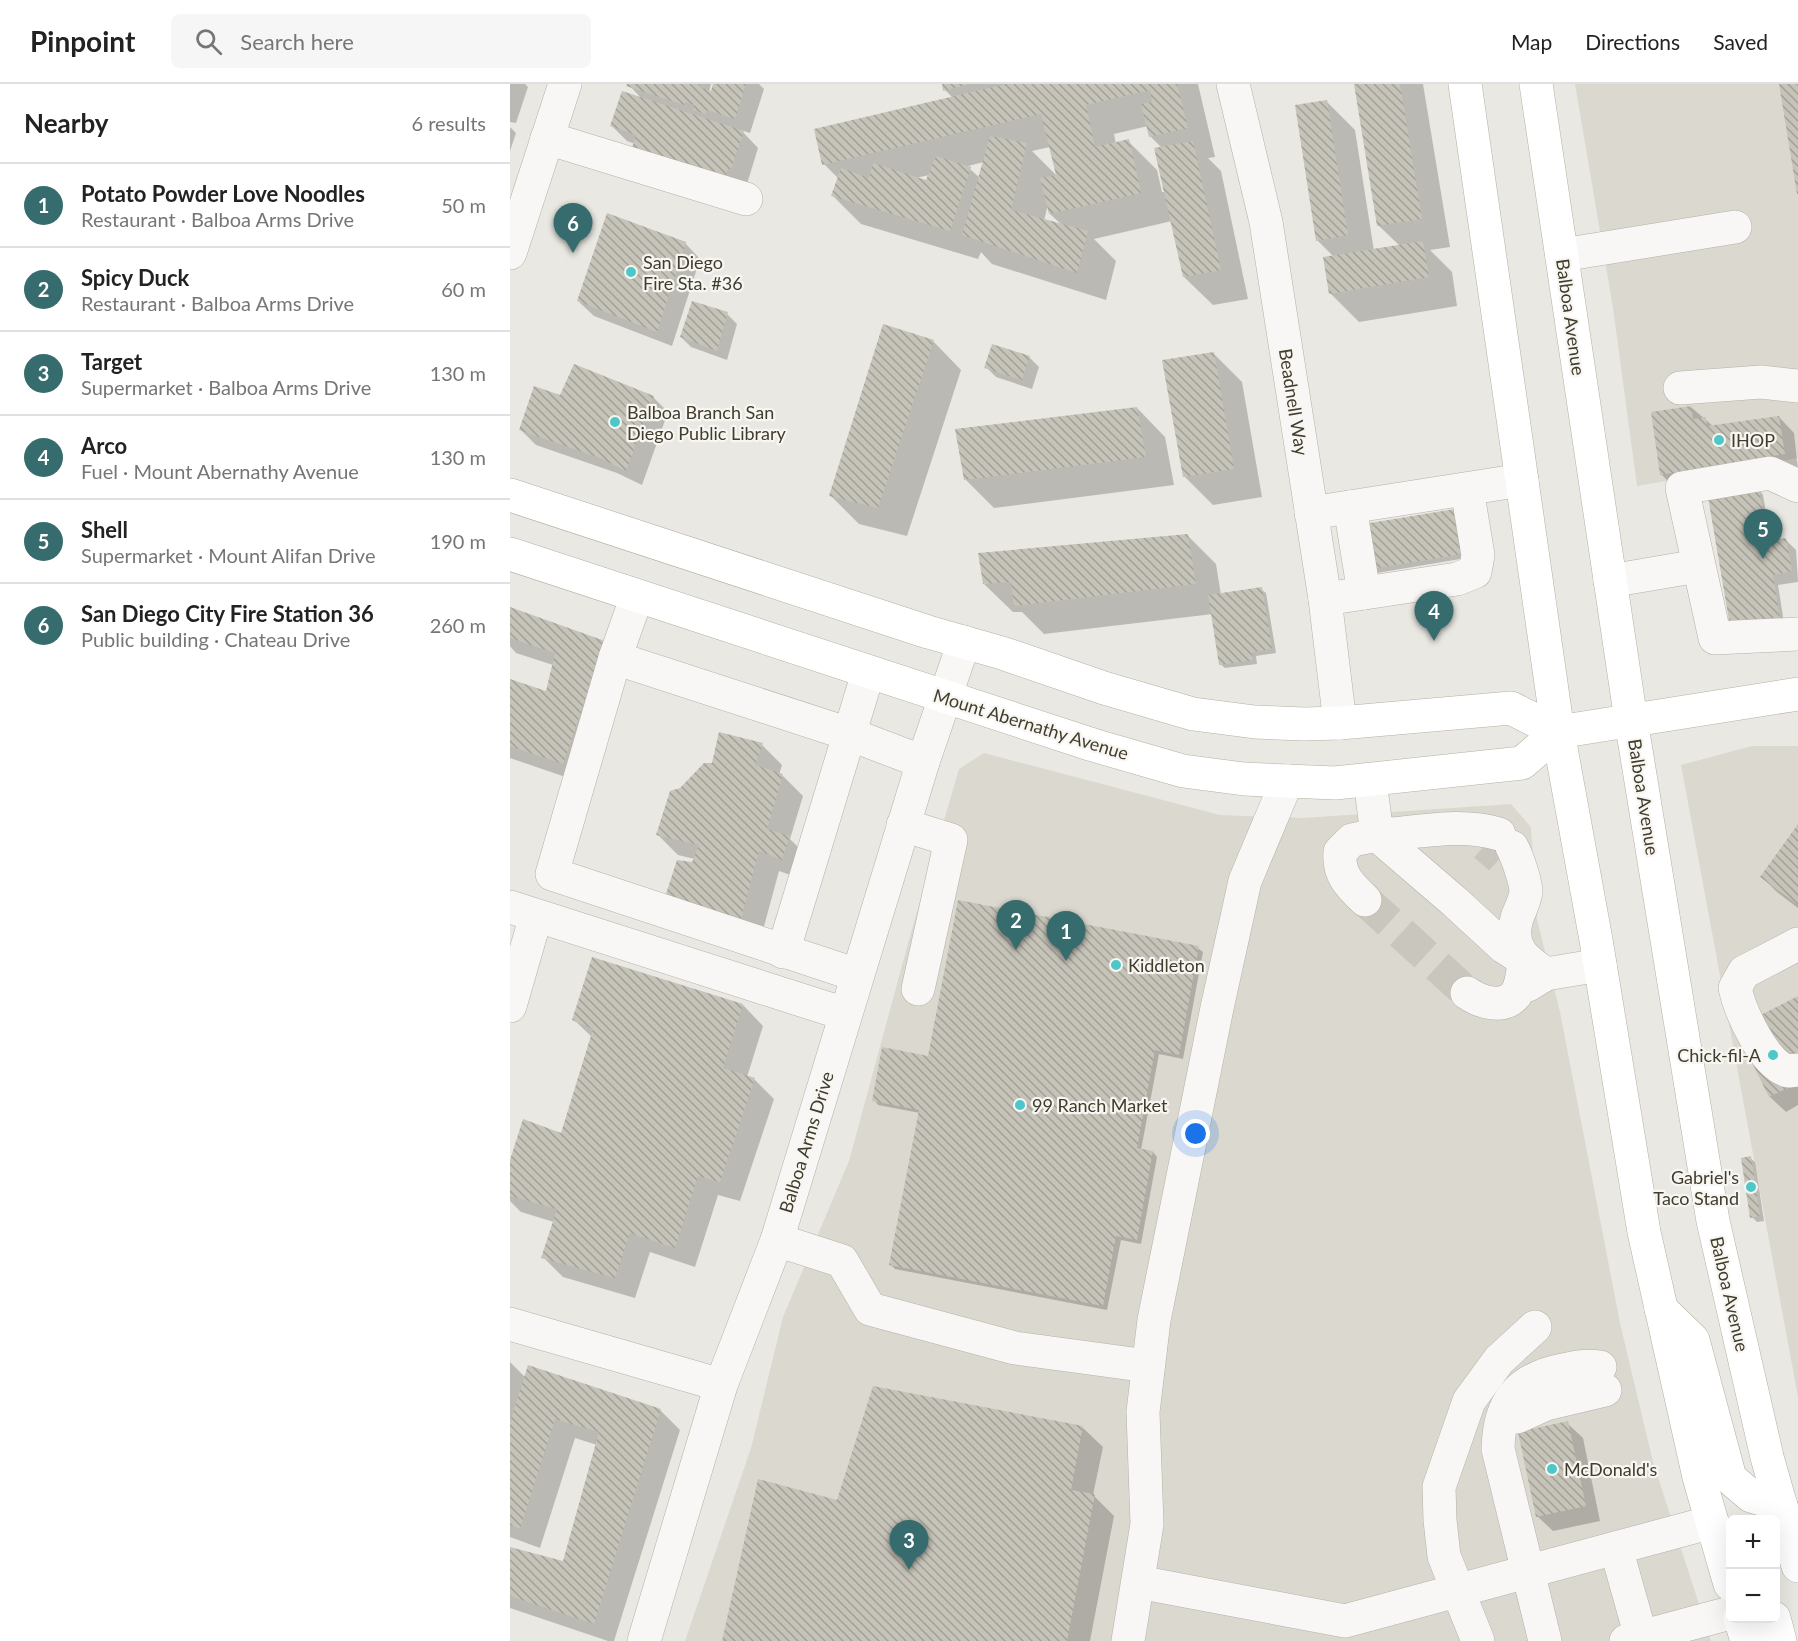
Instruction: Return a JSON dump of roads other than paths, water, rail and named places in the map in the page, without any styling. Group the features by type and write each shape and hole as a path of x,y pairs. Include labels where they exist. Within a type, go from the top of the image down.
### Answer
{"main road":[{"path":"1465,84 1558,732 1600,965 1644,1232 1699,1477 1721,1528 1728,1569"},
{"name":"Balboa Avenue","path":"1536,84 1631,720 1713,1221 1767,1457 1798,1566"},
{"path":"510,495 684,553 1002,652 1104,688 1193,714 1255,722 1340,723 1511,708 1558,732 1798,694"},
{"name":"Mount Abernathy Avenue","path":"510,554 868,673 1093,745 1183,771 1244,779 1335,783 1370,780 1522,763 1558,732"},
{"path":"1661,1309 1693,1340 1730,1479 1751,1496 1780,1505"},
{"path":"1742,1623 1747,1641"},
{"path":"1775,1623 1780,1641"}],"street":[{"path":"510,253 565,84"},
{"name":"Beadnell Way","path":"1233,84 1266,222 1325,599 1340,723"},
{"path":"547,138 746,199"},
{"path":"1562,255 1735,227"},
{"path":"1680,388 1761,382 1798,386"},
{"path":"1798,486 1770,473 1682,488 1714,638 1798,634"},
{"path":"1311,513 1522,480"},
{"path":"1325,599 1457,579 1475,572 1478,555 1467,489"},
{"path":"1350,507 1365,593"},
{"path":"1610,581 1698,566"},
{"path":"637,596 615,658 552,874 857,975"},
{"name":"Balboa Arms Drive","path":"644,1641 721,1384 777,1240 903,825 964,642"},
{"path":"615,658 849,734 923,762"},
{"path":"783,952 868,673"},
{"path":"1370,780 1377,835 1504,947 1535,967 1600,965"},
{"path":"1128,1641 1147,1524 1143,1412 1154,1320 1174,1214 1245,881 1287,781"},
{"path":"903,825 951,840 918,989"},
{"path":"1365,900 1346,880 1339,865 1340,852 1352,840 1377,835 1449,829 1483,829 1499,846 1526,891 1515,923 1515,943 1535,967"},
{"path":"510,1006 523,911 845,1014"},
{"path":"1798,944 1744,972 1735,988 1738,1004 1766,1055 1789,1071 1798,1070"},
{"path":"1766,961 1779,964 1798,961"},
{"path":"1467,993 1487,1003 1505,1002 1531,982 1535,967"},
{"path":"777,1240 842,1261 870,1309 1015,1348 1148,1366"},
{"path":"510,1324 721,1384"},
{"path":"1478,1641 1444,1556 1439,1487 1469,1401 1499,1360 1535,1327"},
{"path":"1536,1569 1498,1449 1498,1430 1503,1413 1524,1383 1542,1374 1587,1365 1603,1379 1579,1378 1553,1383 1531,1392 1517,1417 1513,1432 1536,1569 1545,1641"},
{"path":"1138,1582 1345,1621 1616,1548 1721,1528"},
{"path":"1616,1548 1633,1639 1726,1614"}],"tunnel":[{"path":"1485,845 1500,858"},
{"path":"1365,900 1467,993"}],"place":[{"name":"San Diego City Fire Station 36","path":"573,253"},
{"name":"San Diego Fire Sta. #36","path":"631,272"},
{"name":"Balboa Branch San Diego Public Library","path":"615,422"},
{"name":"IHOP","path":"1719,440"},
{"name":"Shell","path":"1763,559"},
{"name":"Arco","path":"1434,641"},
{"name":"Spicy Duck","path":"1016,950"},
{"name":"Potato Powder Love Noodles","path":"1066,961"},
{"name":"Kiddleton","path":"1116,965"},
{"name":"Chick-fil-A","path":"1773,1055"},
{"name":"99 Ranch Market","path":"1020,1105"},
{"name":"Gabriel's Taco Stand","path":"1751,1187"},
{"name":"McDonald's","path":"1552,1469"},
{"name":"Target","path":"909,1570"}]}
